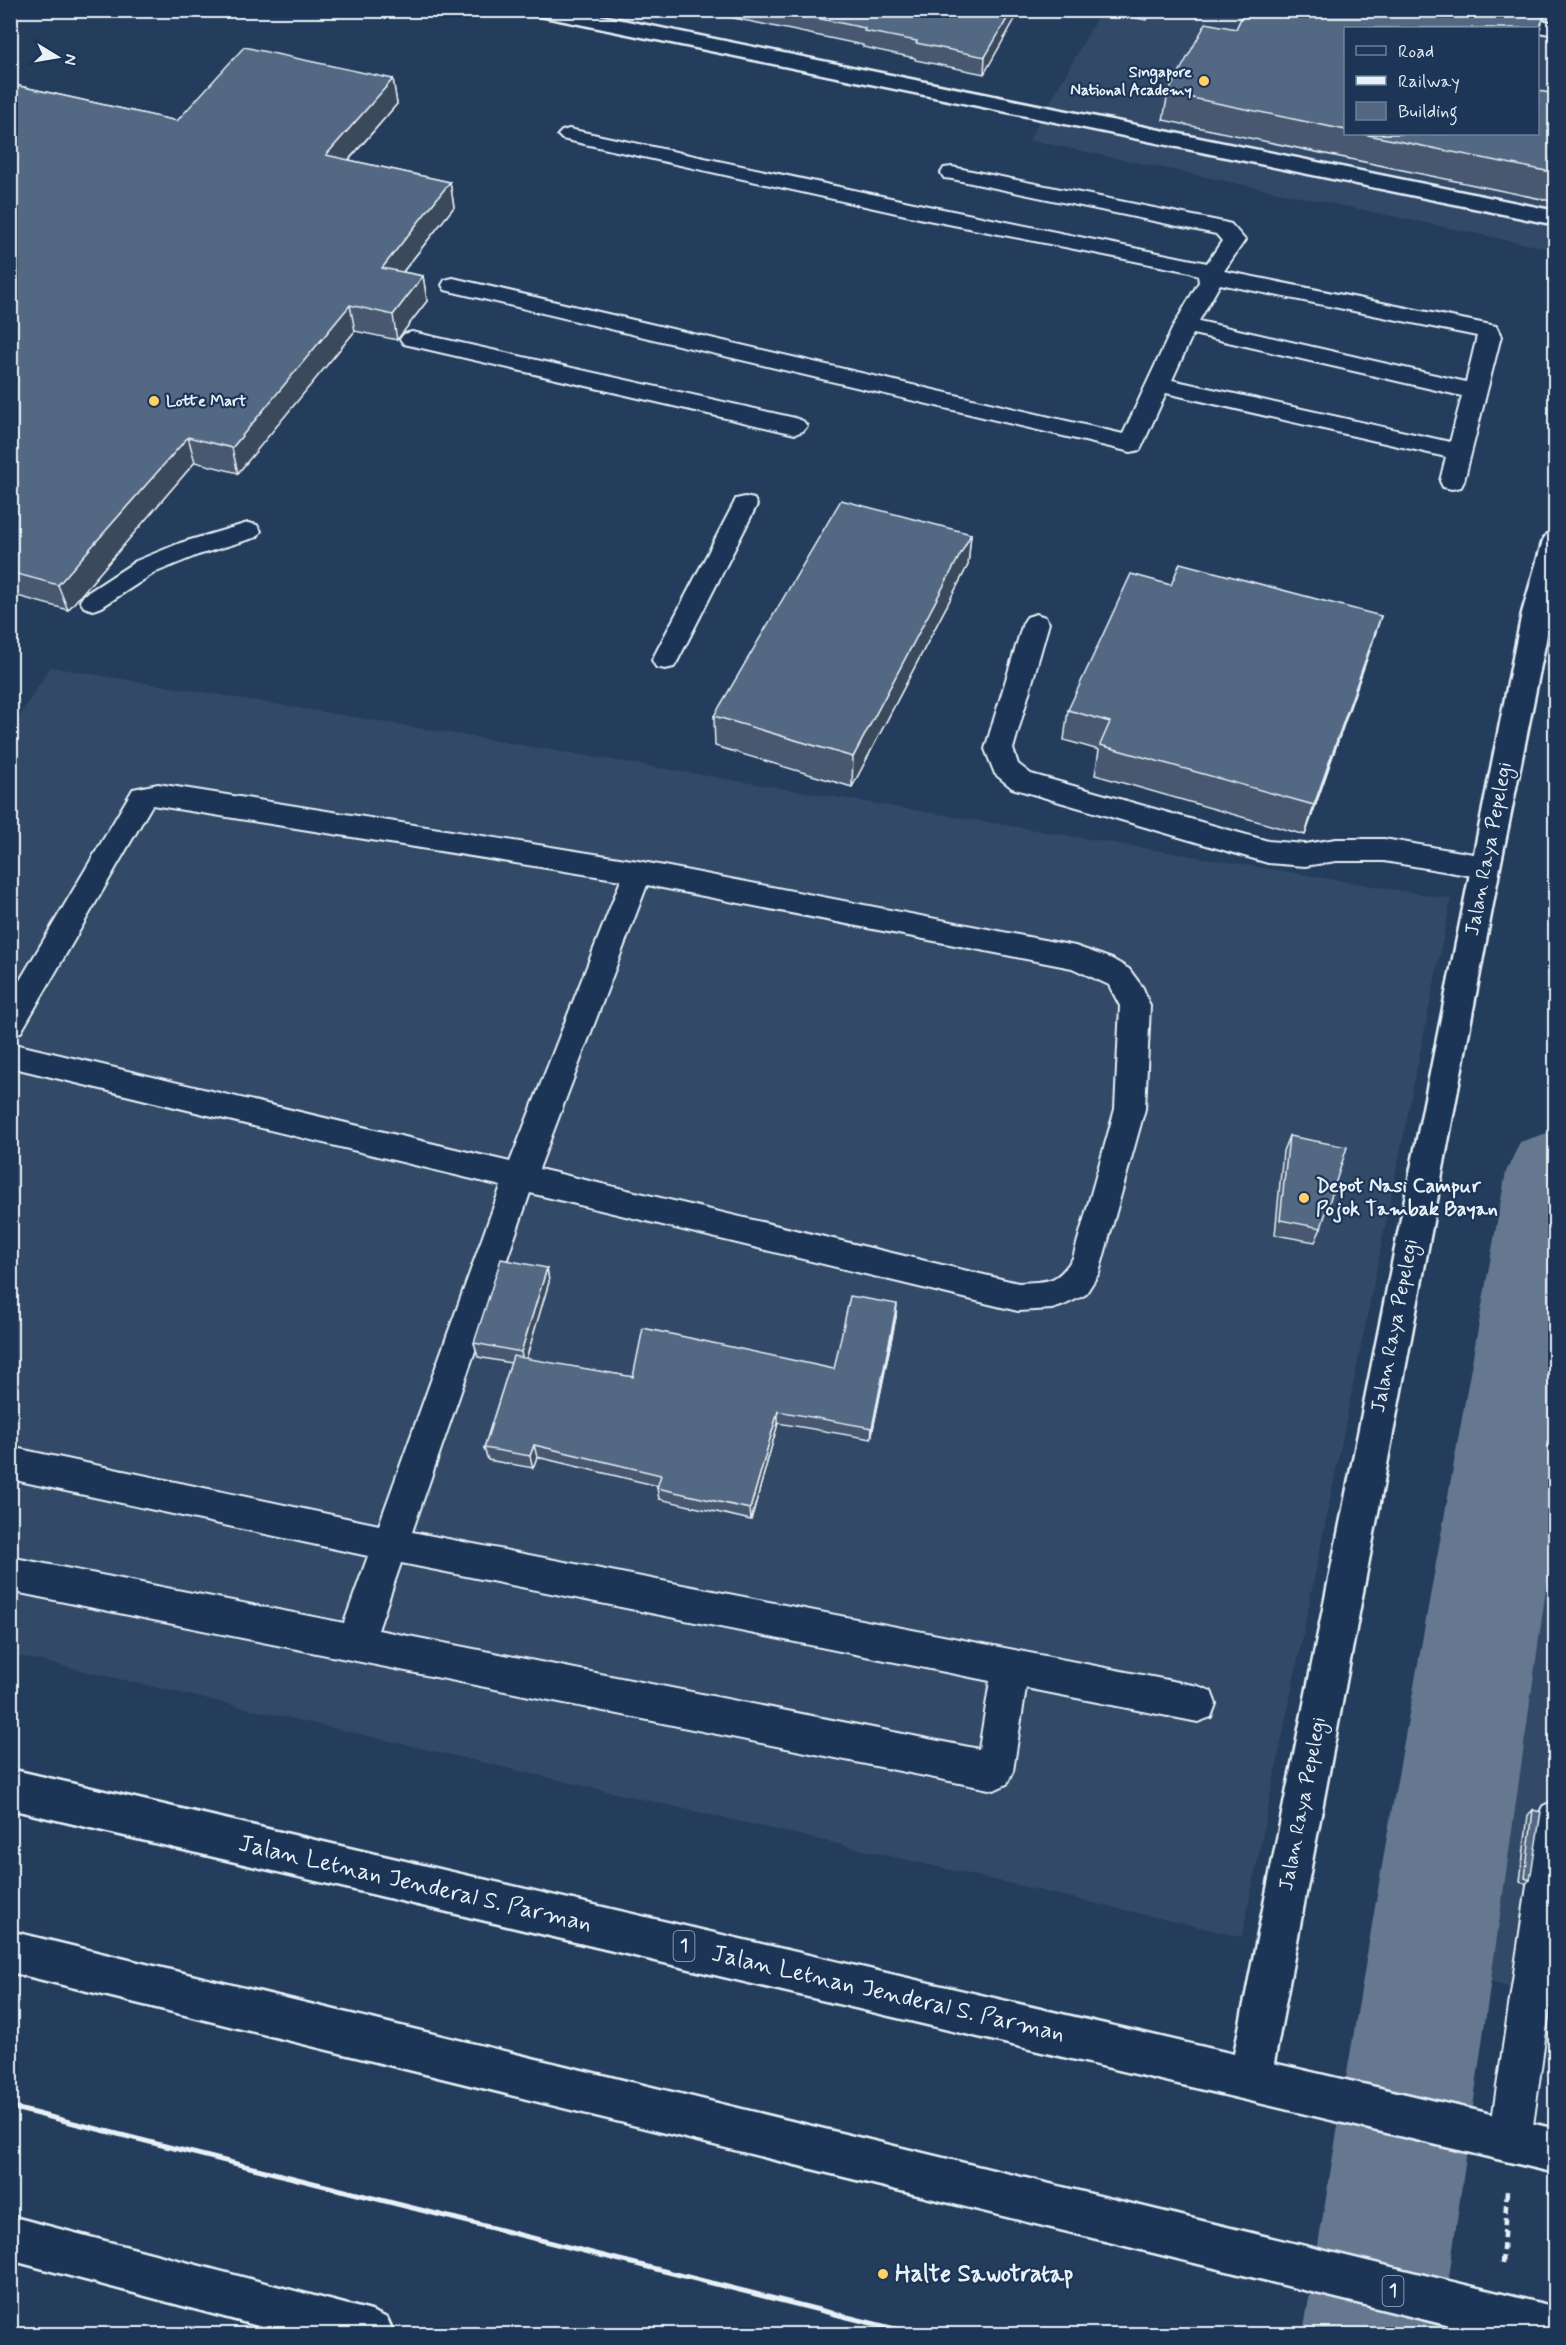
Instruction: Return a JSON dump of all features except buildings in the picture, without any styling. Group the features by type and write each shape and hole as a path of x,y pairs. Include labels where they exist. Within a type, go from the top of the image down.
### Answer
{"main road":[{"path":"540,10 1556,218"},
{"name":"Jalan Raya Pepelegi","path":"1250,2079 1485,867 1536,614 1556,540"},
{"name":"Jalan Letnan Jenderal S. Parman","path":"10,1789 1556,2151"},
{"name":"1","path":"10,1951 1556,2330"},
{"path":"10,2238 371,2334"}],"lane":[{"path":"1455,10 1556,28"},
{"path":"569,135 928,213 1194,266 1210,275 1488,331 1489,336 1452,481"},
{"path":"453,285 1131,444 1185,325 1210,282 1210,275 1234,240 1223,229 952,172"},
{"path":"1185,325 1474,391"},
{"path":"412,339 795,426"},
{"path":"1157,384 1458,452"},
{"path":"664,660 745,505"},
{"path":"93,601 145,567 189,549 248,531"},
{"path":"1036,623 999,749 1002,764 1011,776 1029,784 1268,852 1305,855 1336,850 1383,850 1485,867"},
{"path":"10,1024 143,796 158,794 638,872 1075,957 1102,967 1119,977 1128,988 1135,1006 1130,1109 1088,1263 1073,1285 1052,1295 1018,1297 10,1055"},
{"path":"355,1644 520,1177 638,872"},
{"path":"10,1463 389,1544 1011,1665 1198,1704"},
{"path":"10,1574 994,1771 1011,1665"},
{"path":"1510,2140 1546,1966 1556,1819"}],"path":[{"path":"1486,2313 1510,2140"}],"shaded area":[{"name":"Singapore National Academy","path":"1101,11 1555,11 1555,250 1029,140"},
{"path":"50,667 1451,899 1242,1937 11,1654 10,732"},
{"path":"1555,1429 1555,2001 1470,1975"}],"waterway":[{"path":"1372,2334 1446,1848 1556,1172"}],"railway":[{"path":"10,2107 915,2334"}],"place":[{"name":"Singapore National Academy","path":"1204,81"},
{"name":"Lotte Mart","path":"154,401"},
{"name":"Depot Nasi Campur Pojok Tambak Bayan","path":"1304,1198"},
{"name":"Halte Sawotratap","path":"883,2274"}]}
